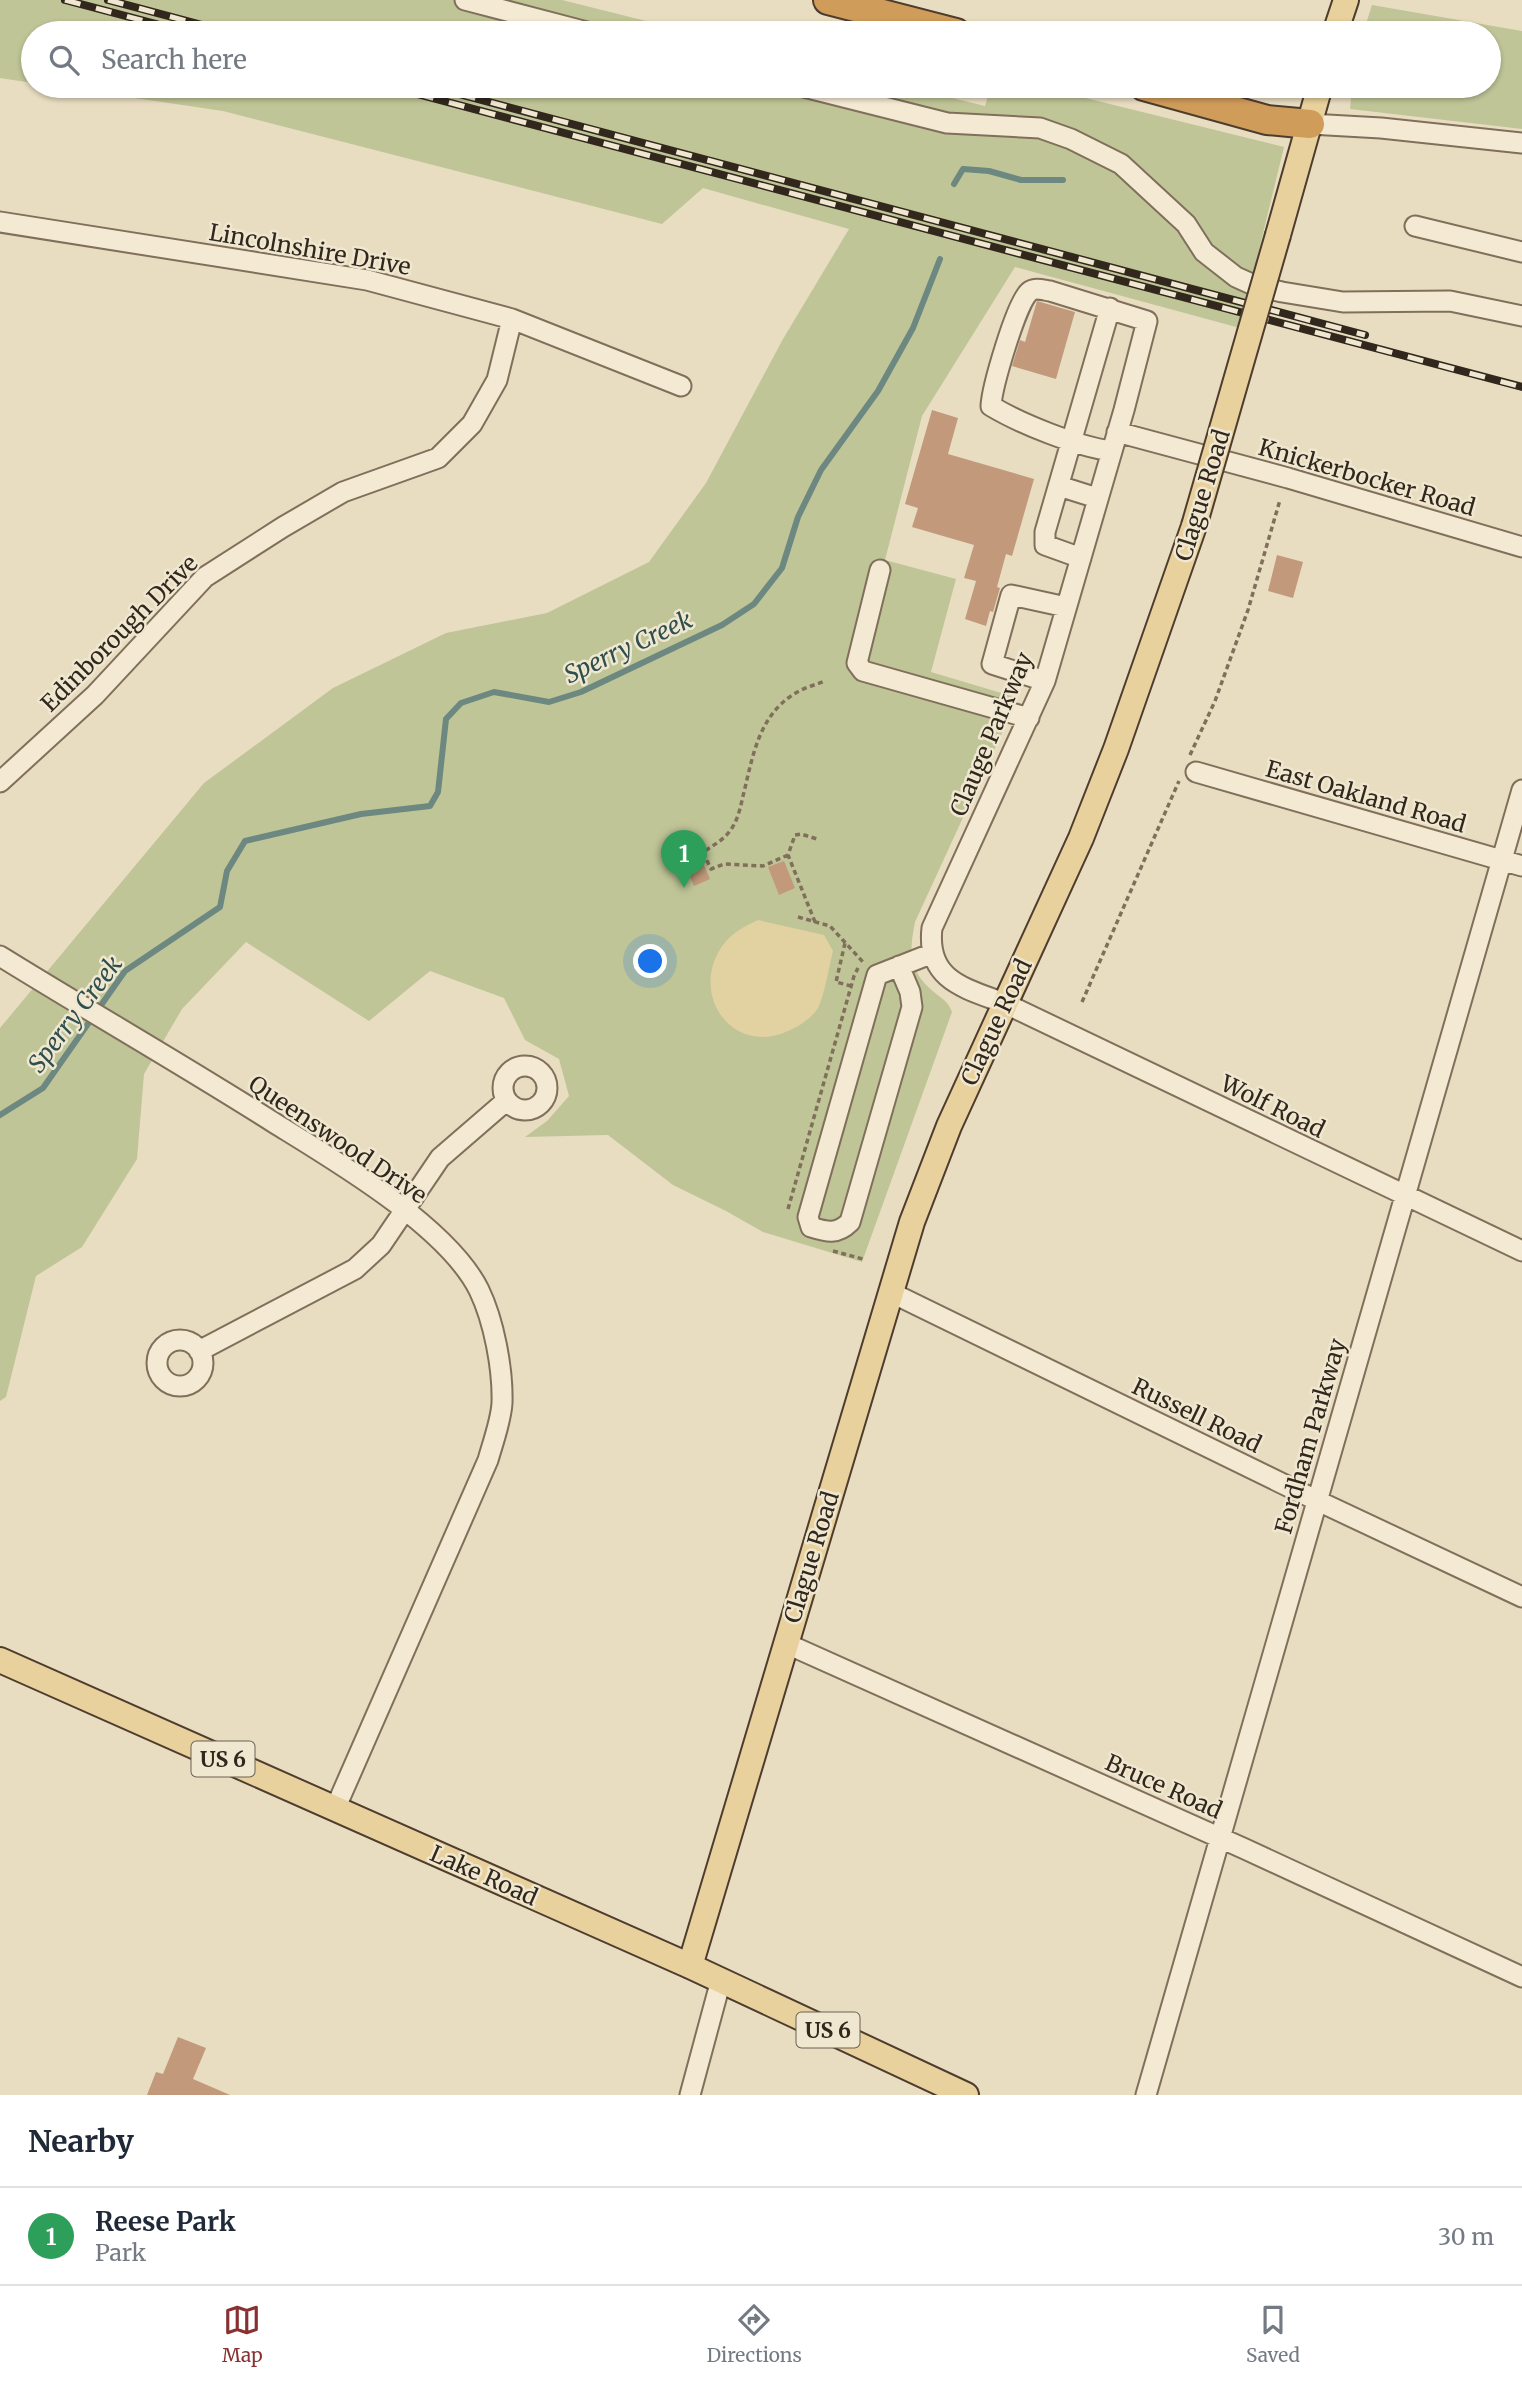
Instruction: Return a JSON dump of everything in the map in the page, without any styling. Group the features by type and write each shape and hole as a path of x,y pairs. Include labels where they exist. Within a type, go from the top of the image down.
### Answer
{"highway":[{"path":"828,0 909,21"},
{"path":"1187,98 1267,120 1310,124"}],"main road":[{"path":"1339,21 1346,0"},
{"name":"Clague Road","path":"690,1965 912,1222 949,1126 1086,825 1116,749 1194,526 1318,98"},
{"name":"Lake Road","path":"0,1660 690,1965 966,2095"}],"street":[{"path":"465,0 545,21"},
{"path":"848,98 947,123 1040,128 1071,139 1121,164 1186,224 1205,252 1236,277 1255,286 1343,302 1450,301 1522,316"},
{"path":"1310,124 1381,128 1522,143"},
{"name":"Lincolnshire Drive","path":"0,222 367,280 512,319 681,386"},
{"path":"1415,226 1522,252"},
{"name":"Knickerbocker Road","path":"1110,308 1049,291 1029,291 1022,302 998,370 991,406 1016,419 1093,449 1114,442 1288,478 1522,547"},
{"path":"1081,558 1045,545 1045,532 1110,308"},
{"name":"Clauge Parkway","path":"933,953 932,928 1045,681 1114,442 1147,321 1110,308"},
{"name":"Edinborough Drive","path":"0,782 95,695 205,577 343,492 438,458 472,424 497,380 512,319"},
{"path":"1059,486 1097,498"},
{"path":"880,570 857,663 863,671 1029,718"},
{"path":"1045,681 992,664 1012,595 1066,607"},
{"name":"East Oakland Road","path":"1196,772 1522,866"},
{"name":"Fordham Parkway","path":"1146,2095 1522,790"},
{"path":"900,966 910,992 912,1007 850,1222 842,1230 829,1232 811,1227 808,1217 877,975 933,953 948,979 1004,1003"},
{"name":"Queenswood Drive","path":"0,956 337,1162 403,1210 448,1248 479,1290 499,1350 502,1405 488,1460 335,1809"},
{"name":"Wolf Road","path":"1004,1003 1522,1251"},
{"path":"199,1351 355,1269 381,1245 440,1158 506,1101"},
{"name":"Russell Road","path":"890,1292 1318,1501 1522,1597"},
{"name":"Bruce Road","path":"785,1643 1522,1977"},
{"path":"690,2095 721,1980"}],"path":[{"path":"788,855 763,866 724,864 711,869 703,852 721,841 732,830 739,815 757,740 765,723 778,706 795,693 825,681"},
{"path":"815,922 788,855 794,835 802,834 817,839"},
{"path":"797,917 830,926 863,962"},
{"path":"845,943 836,982 851,986"}],"green space":[{"path":"0,0 562,0 646,21 21,21 21,81 0,78"},
{"path":"1372,5 1464,21 1367,21"},
{"path":"1501,27 1522,31 1522,129 1350,109 1351,98 1501,98"},
{"path":"135,98 952,98 985,106 987,98 1086,98 1284,147 1240,328 1015,267 922,416 885,560 956,579 931,672 1018,698 915,922 912,960 915,968 925,984 947,1003 952,1012 862,1262 763,1232 673,1185 608,1135 525,1137 547,1121 569,1096 559,1059 525,1040 504,998 430,971 369,1021 246,942 182,1009 144,1074 137,1159 82,1247 36,1276 6,1397 0,1401 0,1028 204,783 333,688 446,633 547,613 649,562 706,483 783,339 849,229 703,188 662,224 223,111"}],"sand":[{"path":"758,920 824,935 833,951 823,995 815,1012 796,1027 768,1037 749,1035 734,1028 721,1016 713,1000 711,982 713,964 723,945 735,933"}],"building":[{"path":"1037,301 1075,312 1056,379 1012,366 1020,340 1025,342"},
{"path":"932,410 958,418 948,454 1034,479 1012,556 1006,554 997,587 1000,588 986,626 965,619 976,581 964,578 974,545 912,527 918,508 905,504"},
{"path":"1277,555 1303,562 1293,598 1268,591"},
{"path":"698,852 710,879 694,886 682,859"},
{"path":"784,861 795,888 779,895 768,867"},
{"path":"178,2037 206,2048 193,2079 230,2095 147,2095 156,2072 163,2074"}],"waterway":[{"path":"954,184 963,169 989,171 1021,180 1063,180"},
{"name":"Sperry Creek","path":"0,1115 43,1088 125,971 220,907 227,871 245,841 361,814 430,806 438,792 446,719 461,703 494,692 549,702 581,692 722,625 754,604 782,568 798,517 821,470 878,391 913,328 940,259"}],"railway":[{"path":"65,0 145,21"},
{"path":"108,0 187,21"},
{"path":"432,98 1522,387"},
{"path":"474,98 1365,335"}],"place":[{"name":"Reese Park","path":"684,888"}]}
